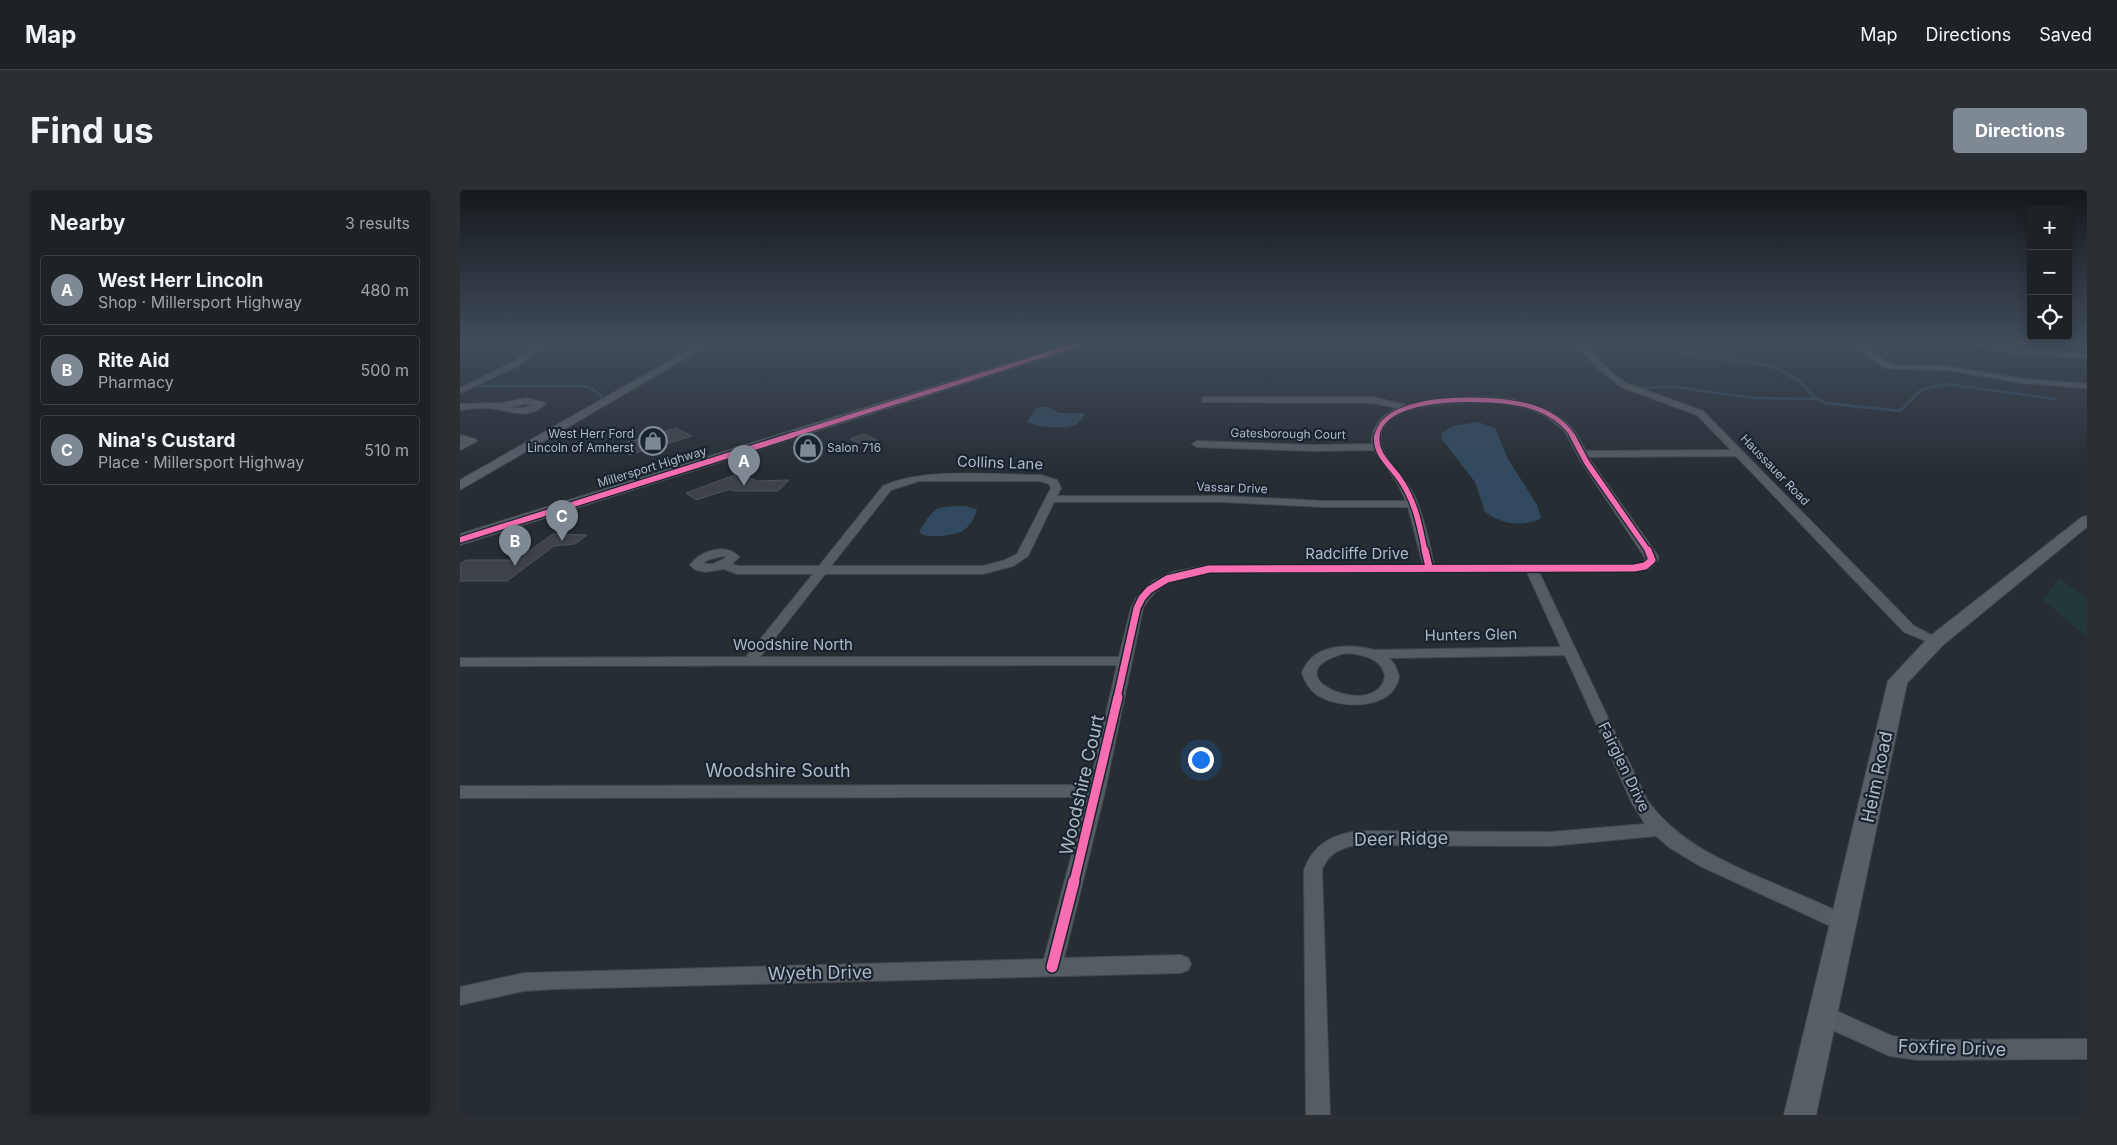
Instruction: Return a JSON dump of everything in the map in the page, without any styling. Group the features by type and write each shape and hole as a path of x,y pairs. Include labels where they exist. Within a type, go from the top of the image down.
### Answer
{"main road":[{"name":"Millersport Highway","path":"460,540 943,387"}],"street":[{"path":"460,486 631,387"},
{"name":"Haussauer Road","path":"1627,387 1675,401 1700,413 1909,629 1936,641"},
{"name":"Radcliffe Drive","path":"1137,608 1145,594 1160,582 1197,570 1429,567 1634,568 1655,563 1582,454 1572,434 1562,423 1545,413 1520,405 1487,399 1464,399 1408,408"},
{"path":"1205,400 1372,400 1408,408"},
{"path":"460,407 501,406"},
{"path":"1408,408 1392,416 1381,426 1376,437 1378,447 1404,485 1412,504 1429,567"},
{"path":"460,438 472,441 460,447"},
{"name":"Gatesborough Court","path":"1197,444 1314,448 1378,447"},
{"path":"1582,454 1740,453"},
{"path":"460,478 475,478"},
{"name":"Collins Lane","path":"750,661 887,488 900,482 920,478 1041,478 1053,482 1056,488 1051,499"},
{"path":"724,564 737,570 983,570 1008,563 1022,556 1051,499"},
{"name":"Vassar Drive","path":"1051,499 1223,499 1323,504 1412,504"},
{"name":"Heim Road","path":"1800,1115 1898,681 1912,669 1936,641 2085,525"},
{"name":"Fairglen Drive","path":"1531,568 1640,804 1658,829 1672,841 1701,859 1844,922"},
{"name":"Woodshire Court","path":"1052,967 1097,791 1137,608"},
{"name":"Hunters Glen","path":"1373,654 1390,667 1393,675 1392,683 1386,691 1376,696 1350,701 1336,699 1314,687 1309,678 1308,670 1321,655 1346,649 1373,654 1570,650"},
{"name":"Woodshire North","path":"460,662 1126,661"},
{"name":"Woodshire South","path":"460,792 1097,791"},
{"name":"Deer Ridge","path":"1318,1115 1313,870 1316,860 1323,852 1343,840 1356,838 1550,839 1658,829"},
{"name":"Wyeth Drive","path":"460,996 524,982 555,980 1181,964"},
{"name":"Foxfire Drive","path":"1823,1015 1890,1046 1917,1050 2087,1049"}],"green space":[{"path":"2059,578 2087,599 2087,637 2043,600"}],"water":[{"path":"1049,407 1059,413 1085,414 1077,424 1067,427 1044,426 1027,422 1035,409"},
{"path":"1478,422 1495,428 1508,459 1537,505 1541,518 1520,524 1505,522 1485,512 1475,482 1441,438 1442,433 1452,426"},
{"path":"964,506 977,509 968,527 958,533 930,536 919,532 936,510"}],"building":[{"name":"West Herr Ford Lincoln of Amherst","path":"676,428 692,436 629,455 615,446"},
{"path":"864,434 879,441 865,446 850,439"},
{"path":"740,473 757,481 789,480 778,491 734,491 730,489 696,500 686,493"},
{"path":"553,534 587,535 575,544 554,546 507,581 460,581 460,564 466,560 517,560"}],"waterway":[{"path":"588,387 593,389 603,398"},
{"path":"1636,388 1668,387"},
{"path":"1676,387 1754,398 1818,399"},
{"path":"1805,387 1812,395 1825,403 1900,411 1921,390 1933,387"},
{"path":"1969,387 2055,399"}],"cycle path":[{"path":"460,540 943,387"},
{"path":"1052,967 1097,791 1137,608 1142,598 1157,584 1177,575 1209,569 1634,568 1645,566 1652,560 1652,556 1587,463 1574,437 1563,424 1547,413 1530,406 1512,402 1474,400 1417,405 1404,408 1385,420 1377,432 1376,439 1379,451 1386,463 1400,479 1412,503 1429,567"}],"place":[{"name":"West Herr Ford Lincoln of Amherst","path":"653,441"},
{"name":"Salon 716","path":"808,448"},
{"name":"West Herr Lincoln","path":"744,486"},
{"name":"Nina's Custard","path":"562,541"},
{"name":"Rite Aid","path":"515,566"}]}
